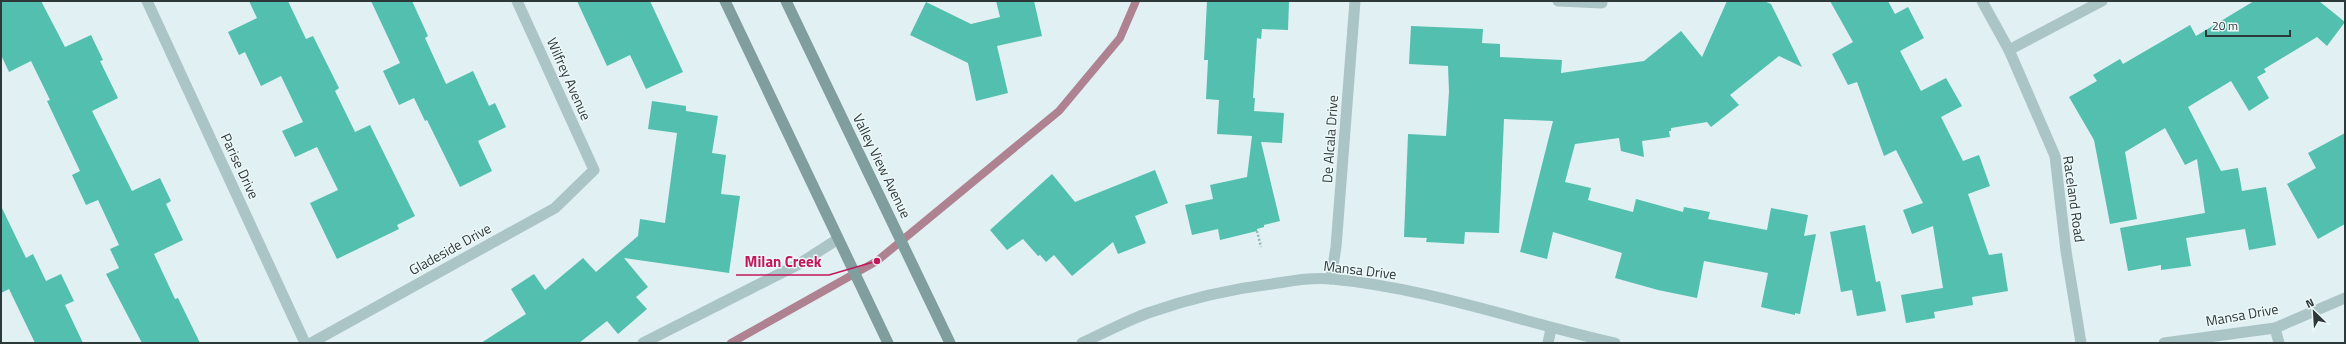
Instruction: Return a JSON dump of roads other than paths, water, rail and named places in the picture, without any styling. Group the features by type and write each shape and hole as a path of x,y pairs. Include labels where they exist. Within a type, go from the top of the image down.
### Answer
{"main road":[{"path":"725,1 888,343"},
{"name":"Valley View Avenue","path":"786,1 950,343"}],"street":[{"name":"Parise Drive","path":"147,1 306,343"},
{"name":"Wilfrey Avenue","path":"517,1 594,170"},
{"name":"De Alcala Drive","path":"1331,279 1336,247 1355,1"},
{"path":"1558,1 1602,3"},
{"name":"Raceland Road","path":"1982,1 2009,50 2055,156 2066,251 2081,343"},
{"path":"2009,50 2102,1"},
{"name":"Gladeside Drive","path":"311,343 555,208 594,170"},
{"path":"643,343 799,264 838,239"},
{"name":"Mansa Drive","path":"1082,343 1147,313 1198,298 1244,287 1300,280 1331,279 1418,292 1551,329 1615,343"},
{"name":"Mansa Drive","path":"2164,343 2275,328 2345,298"},
{"path":"2275,328 2279,343"},
{"path":"1548,343 1551,329"}],"waterway":[{"path":"731,343 877,261 1059,111 1120,38 1136,1"}],"place":[{"name":"Milan Creek","path":"877,261"}]}
